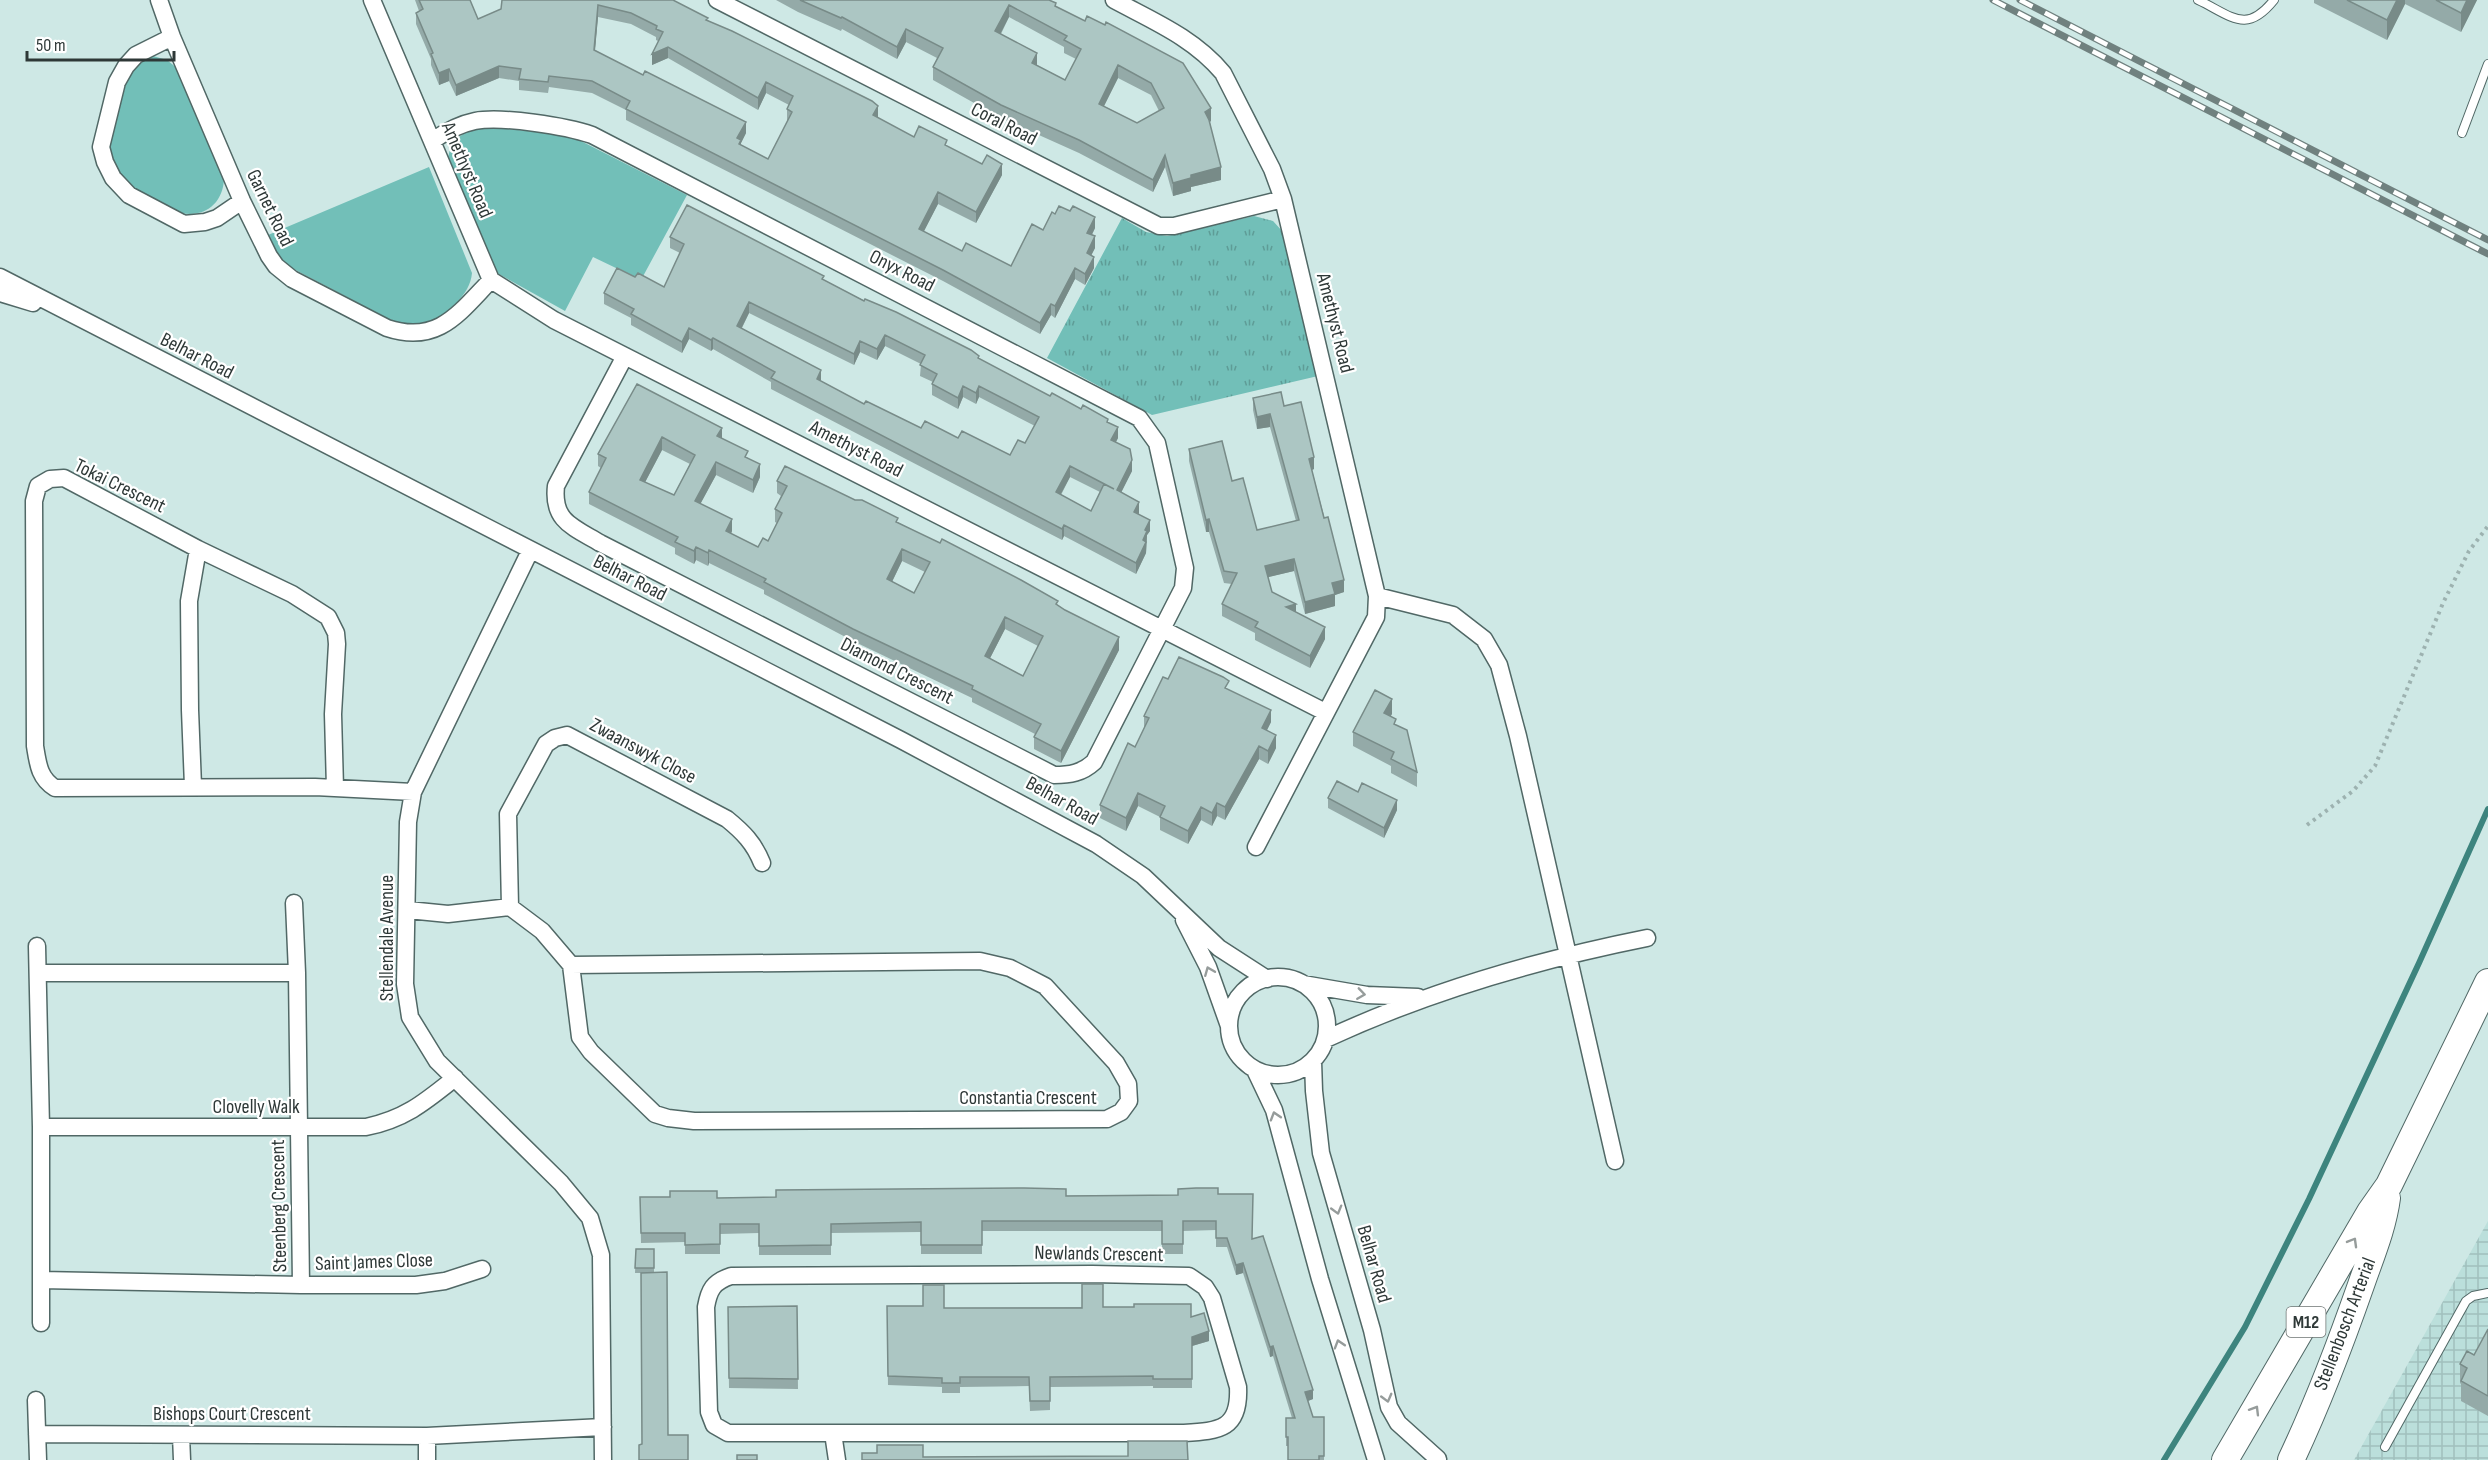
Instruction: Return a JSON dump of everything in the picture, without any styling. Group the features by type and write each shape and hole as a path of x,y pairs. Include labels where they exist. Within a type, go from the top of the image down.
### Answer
{"main road":[{"name":"Stellenbosch Arterial","path":"2224,1460 2370,1212 2389,1185 2488,982"},
{"name":"Stellenbosch Arterial","path":"2290,1460 2331,1368 2384,1219 2389,1185"}],"street":[{"name":"Garnet Road","path":"159,0 172,37 242,201 269,256 283,273 387,328 402,333 419,334 436,330 455,317 491,280"},
{"name":"Amethyst Road","path":"372,0 491,280 554,320 1325,712"},
{"name":"Coral Road","path":"717,0 1159,226 1174,226 1283,199"},
{"name":"Amethyst Road","path":"1114,0 1192,43 1212,60 1223,73 1264,153 1283,199 1377,597 1376,617 1256,847"},
{"path":"172,37 136,55 126,66 117,82 101,147 105,162 113,178 129,195 184,224 205,222 216,218 242,201"},
{"name":"Onyx Road","path":"432,141 466,123 485,120 572,129 592,135 1139,418 1157,443 1185,568 1184,588 1164,629"},
{"name":"Belhar Road","path":"0,277 1096,843 1143,876 1219,948 1267,979"},
{"name":"Belhar Road","path":"0,293 33,303 49,304"},
{"name":"Diamond Crescent","path":"625,356 556,486 555,506 561,517 600,543 1054,775 1073,774 1082,771 1094,762 1164,629"},
{"name":"Tokai Crescent","path":"335,788 333,714 337,644 336,633 328,617 292,594 198,549 64,478 50,479 38,486 35,492 35,746 39,771 46,783 55,788 193,786 335,788 413,792"},
{"path":"193,786 189,601 198,549"},
{"name":"Stellendale Avenue","path":"530,551 413,792 408,822 405,984 410,1017 437,1061 561,1183 590,1218 601,1256 603,1460"},
{"path":"1377,597 1453,615 1484,639 1499,665 1518,736 1614,1161"},
{"name":"Zwaanswyk Close","path":"510,907 508,814 546,744 555,738 567,735 727,819 743,832 756,848 762,863"},
{"name":"Steenberg Crescent","path":"41,1280 301,1285 294,903"},
{"path":"408,910 448,914 510,907 542,932 571,965"},
{"name":"Belhar Road","path":"1179,908 1208,967 1229,1026"},
{"path":"1326,1039 1372,1017 1425,998 1567,954 1647,938"},
{"path":"37,946 41,1127 41,1323"},
{"name":"Constantia Crescent","path":"980,961 995,963 1045,986 1116,1063 1128,1084 1129,1101 1121,1112 1107,1119 681,1121 668,1118 655,1114 591,1052 580,1037 571,965 980,961"},
{"path":"39,973 297,973"},
{"path":"1303,984 1316,994 1324,1008 1327,1023 1326,1039 1313,1061 1296,1072 1275,1076 1255,1070 1238,1056 1229,1035 1229,1026 1236,1001 1249,987 1267,979 1286,978 1303,984 1367,995 1425,998"},
{"name":"Belhar Road","path":"1313,1061 1321,1153 1372,1330 1389,1407 1398,1423 1439,1459"},
{"path":"1255,1070 1274,1110 1320,1280 1376,1460"},
{"name":"Clovelly Walk","path":"41,1127 298,1129 366,1127 390,1122 419,1108 455,1078"},
{"name":"Saint James Close","path":"301,1285 416,1285 445,1281 482,1269"},
{"name":"Newlands Crescent","path":"731,1276 1189,1276 1205,1287 1212,1298 1238,1387 1236,1413 1228,1423 1215,1431 834,1433 728,1434 714,1425 709,1412 706,1307 709,1291 718,1282 731,1276"},
{"path":"36,1400 38,1460"},
{"name":"Bishops Court Crescent","path":"37,1434 427,1436 603,1427"},
{"path":"834,1433 837,1460"},
{"path":"181,1435 182,1460"},
{"path":"427,1436 427,1460"},
{"path":"1417,1460 1439,1459"}],"lane":[{"path":"2199,0 2244,21 2254,19 2263,13 2274,0"},
{"path":"2462,133 2488,64"},
{"path":"2385,1448 2466,1301 2473,1296 2488,1293"}],"path":[{"path":"2307,825 2353,791 2375,766 2443,603 2469,551 2488,526"}],"shaded area":[{"path":"2488,1221 2488,1460 2354,1460"}],"green space":[{"path":"153,56 167,60 178,69 224,179 223,188 216,202 205,211 181,213 129,187 117,172 109,149 129,72 146,57"},
{"path":"488,127 558,134 577,139 687,195 641,280 593,257 565,311 497,273 492,266 448,160 449,152 456,140 467,132"},
{"path":"429,167 472,273 463,296 433,324 402,326 286,265 278,257 268,235"},
{"path":"1254,216 1273,221 1283,232 1318,376 1152,415 1047,358 1122,218 1146,232 1167,236"}],"building":[{"path":"419,0 470,0 478,19 501,9 502,0 673,0 708,18 706,20 872,101 878,106 873,115 914,137 919,126 947,140 945,145 982,164 987,155 1002,164 976,212 938,192 919,229 962,251 966,243 1011,266 1032,224 1043,230 1052,212 1055,214 1059,206 1070,211 1073,206 1095,217 1087,233 1095,236 1087,253 1094,257 1085,274 1075,268 1055,306 1051,304 1040,323 943,270 626,109 630,101 592,81 549,76 548,82 519,79 521,69 499,66 456,85 449,69 439,73 416,13 423,9","holes":["598,5 631,13 657,26 656,29 663,32 652,54 668,47 758,98 766,82 793,96 787,109 792,112 768,159 739,144 741,140 737,138 746,122 645,71 643,75 594,50"]},
{"path":"800,0 1049,0 1056,3 1055,6 1085,21 1087,16 1105,25 1106,22 1183,63 1211,108 1205,112 1221,167 1191,175 1191,178 1173,183 1165,155 1153,180 1079,140 1001,105 933,67 943,48 906,29 897,47","holes":["1009,5 1067,36 1064,40 1081,49 1065,80 1032,63 1037,53 995,31","1118,65 1151,83 1164,108 1137,123 1099,104"]},
{"path":"2347,0 2397,0 2387,20"},
{"path":"2436,0 2467,0 2461,13"},
{"path":"687,205 824,276 822,279 864,301 865,299 896,312 971,350 979,356 978,358 1050,396 1052,393 1081,409 1083,405 1108,419 1107,422 1118,427 1111,440 1130,449 1132,460 1117,490 1139,502 1134,512 1150,520 1143,540 1146,542 1136,563 1064,525 1062,529 771,378 775,372 713,338 711,340 689,328 682,342 631,314 634,309 604,293 617,268 635,277 638,273 664,287 684,244 670,237","holes":["749,302 854,354 860,341 877,349 885,335 925,355 920,365 937,374 932,384 958,398 963,386 976,393 979,386 1039,417 1025,443 1018,440 1010,455 962,431 958,438 925,421 921,428 866,401 864,404 817,379 821,370 737,326","1070,466 1114,489 1104,484 1091,511 1056,492"]},
{"path":"637,384 722,428 717,436 748,451 745,457 760,464 753,480 716,462 695,501 732,519 726,531 758,547 763,538 768,541 782,513 775,509 787,486 777,481 785,466 855,500 862,500 898,518 896,522 940,543 942,539 1058,601 1056,604 1065,610 1119,637 1061,751 1034,737 1041,724 972,689 973,686 853,629 764,582 766,579 709,550 708,553 696,547 694,551 675,542 678,537 589,492 606,458 598,454","holes":["662,437 695,455 674,495 640,480","902,549 930,562 914,593 887,579","1005,617 1043,636 1023,676 985,656"]},
{"path":"1281,392 1284,406 1301,402 1314,457 1309,459 1324,518 1328,517 1344,580 1332,583 1335,594 1305,602 1294,559 1265,566 1272,592 1296,604 1286,607 1325,627 1310,656 1255,627 1258,622 1222,604 1237,573 1224,571 1209,519 1206,520 1189,449 1222,441 1232,481 1243,478 1257,530 1299,520 1270,414 1257,417 1253,398"},
{"path":"1179,657 1223,677 1229,681 1225,688 1271,710 1262,728 1276,735 1268,751 1259,746 1225,807 1217,803 1212,813 1201,807 1188,831 1160,817 1165,806 1138,793 1126,818 1100,805 1128,743 1135,747 1149,718 1144,716 1163,677 1168,679"},
{"path":"1375,690 1392,699 1384,713 1396,719 1394,724 1407,730 1417,772 1391,759 1394,752 1353,732"},
{"path":"1337,781 1358,792 1362,783 1397,800 1384,828 1328,798"},
{"path":"1196,1188 1218,1188 1218,1194 1253,1194 1252,1239 1263,1236 1313,1390 1305,1392 1313,1417 1324,1417 1324,1456 1319,1456 1319,1460 1288,1460 1286,1418 1295,1418 1273,1346 1270,1347 1243,1263 1236,1265 1227,1238 1216,1238 1216,1221 1183,1221 1183,1244 1162,1244 1162,1221 982,1221 982,1245 921,1245 921,1222 831,1224 831,1245 759,1246 759,1224 720,1224 720,1244 685,1245 685,1233 641,1233 640,1197 670,1197 670,1191 717,1191 717,1198 776,1197 776,1190 1066,1189 1066,1196 1178,1195 1178,1189"},
{"path":"636,1249 654,1249 654,1268 635,1268"},
{"path":"667,1272 668,1435 688,1435 688,1460 639,1460 639,1445 642,1444 641,1273"},
{"path":"1082,1284 1103,1284 1103,1307 1134,1307 1134,1304 1191,1304 1191,1317 1204,1313 1209,1331 1192,1337 1192,1379 1153,1379 1153,1376 1050,1377 1050,1401 1030,1401 1029,1377 960,1377 960,1383 942,1383 942,1378 888,1376 887,1306 923,1306 923,1285 944,1285 944,1308 1082,1308"},
{"path":"797,1306 798,1379 729,1378 728,1307"},
{"path":"2488,1329 2488,1396 2461,1381 2467,1368 2460,1364 2467,1351 2474,1355"},
{"path":"1128,1441 1187,1441 1188,1460 862,1460 862,1453 877,1453 877,1445 923,1445 923,1457 1128,1456"},
{"path":"737,1455 757,1455 757,1460 737,1460"}],"waterway":[{"path":"2164,1460 2245,1327 2309,1199 2488,809"}],"railway":[{"path":"1993,0 2488,254"},
{"path":"2020,0 2488,240"}]}
